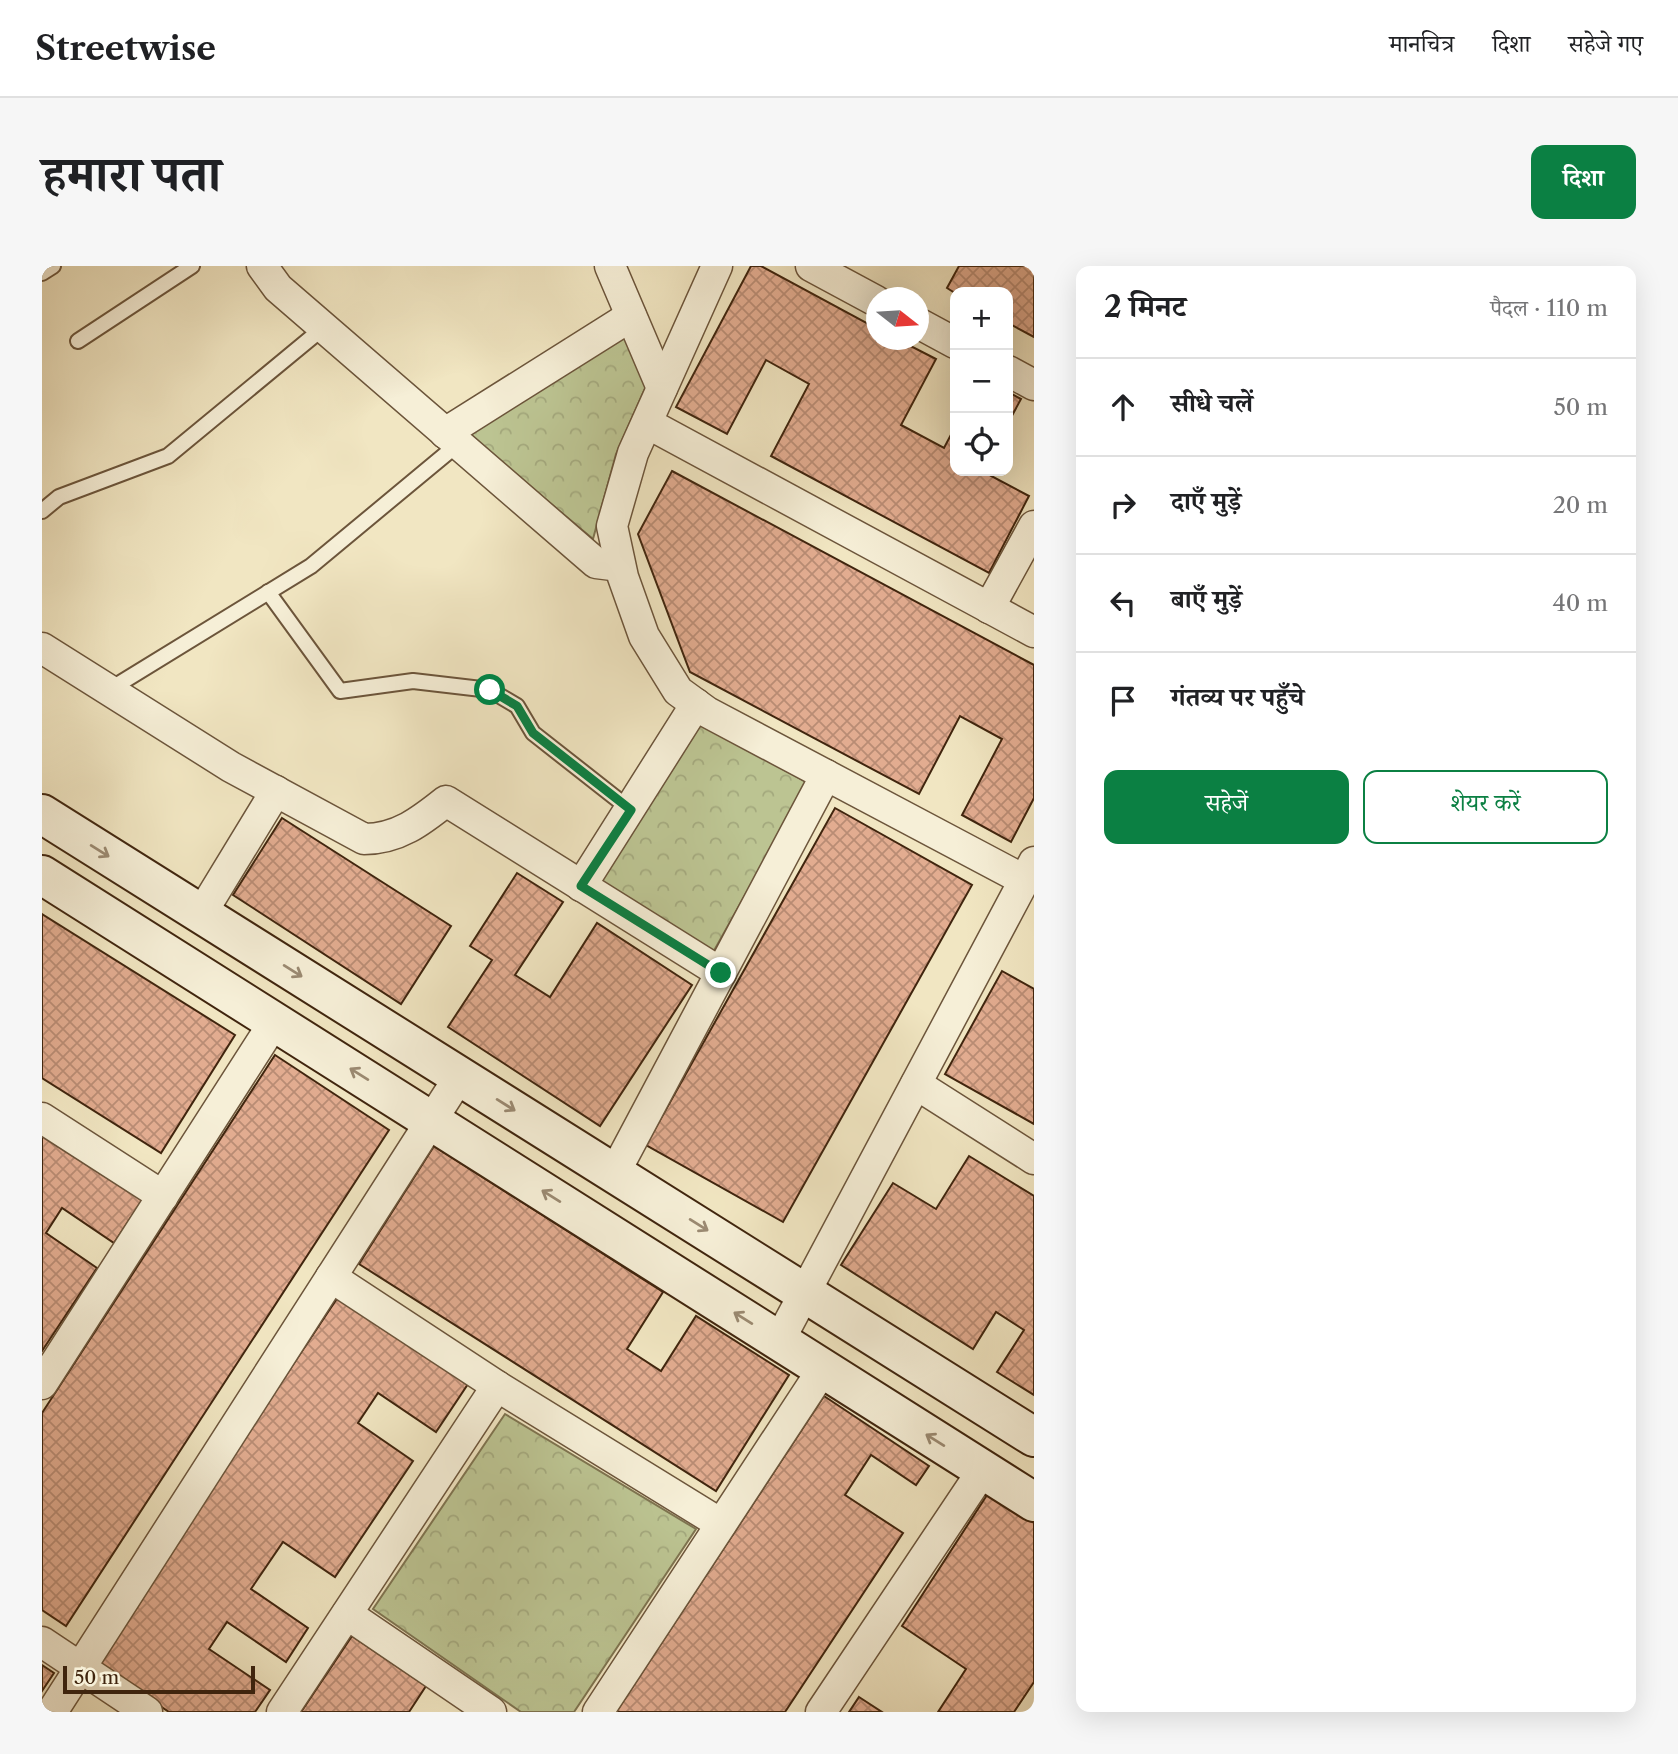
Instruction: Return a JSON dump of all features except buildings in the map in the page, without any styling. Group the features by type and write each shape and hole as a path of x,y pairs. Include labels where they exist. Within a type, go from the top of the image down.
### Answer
{"street":[{"path":"262,266 278,288 596,563 620,566"},
{"path":"610,266 662,388"},
{"path":"717,266 633,453 612,526 620,566 644,636 678,691 696,704 826,775 1029,871 779,1341"},
{"path":"811,266 866,295"},
{"path":"451,438 631,316"},
{"path":"929,329 950,340"},
{"path":"1013,374 1034,385"},
{"path":"647,423 1034,632"},
{"path":"989,608 1034,526"},
{"path":"42,648 230,767 364,839 382,839 418,824 446,801 721,973"},
{"path":"581,886 696,704"},
{"path":"614,1172 826,775"},
{"path":"201,914 276,791"},
{"path":"42,814 1034,1437"},
{"path":"42,875 1034,1502"},
{"path":"42,1384 275,1021"},
{"path":"52,1712 460,1076"},
{"path":"916,1084 1034,1159"},
{"path":"42,1118 163,1196"},
{"path":"331,1277 497,1386 721,1524"},
{"path":"598,1712 823,1369"},
{"path":"282,1712 497,1386"},
{"path":"821,1712 983,1470"},
{"path":"347,1614 491,1712"},
{"path":"42,1642 147,1712"}],"lane":[{"path":"42,273 53,266"},
{"path":"78,341 192,266"},
{"path":"42,511 59,497 168,456 323,328"},
{"path":"109,690 311,566 451,438"},
{"path":"268,593 340,691 413,681 490,690 517,706 533,733 631,810"}],"green space":[{"path":"625,332 647,384 616,454 593,539 466,433"},
{"path":"698,722 808,783 711,956 598,881"},
{"path":"505,1414 696,1529 574,1712 521,1712 373,1609"}],"route":[{"path":"490,690 517,706 533,733 631,810 581,886 721,973"}]}
